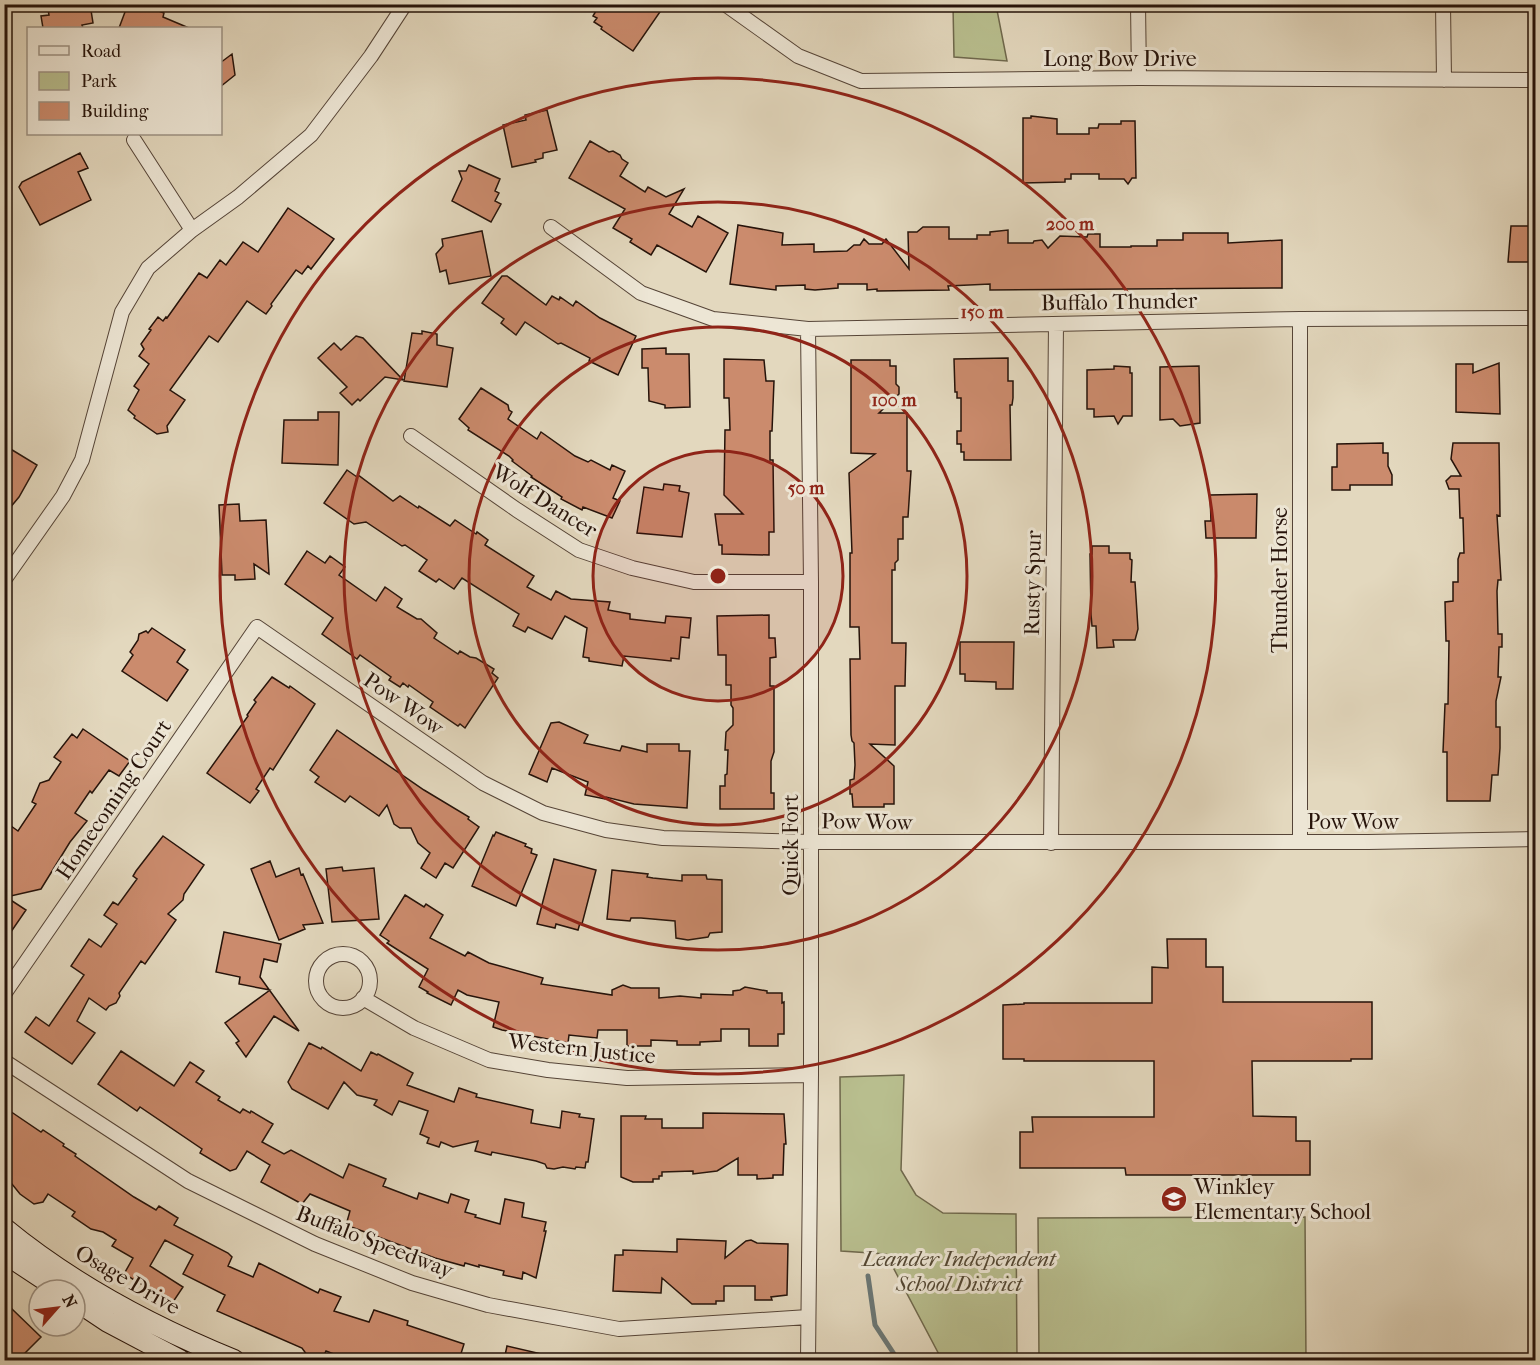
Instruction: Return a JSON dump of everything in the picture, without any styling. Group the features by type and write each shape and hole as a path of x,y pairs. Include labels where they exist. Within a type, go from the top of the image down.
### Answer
{"street":[{"path":"4,580 63,496 82,460 122,312 148,268 192,230 238,197 311,135 371,56 405,4"},
{"name":"Long Bow Drive","path":"725,4 798,56 861,81 1139,78 1536,80"},
{"path":"1138,4 1139,78"},
{"path":"1443,4 1444,80"},
{"path":"134,140 192,230"},
{"name":"Buffalo Thunder","path":"551,227 641,293 713,319 808,329 1300,319 1536,318"},
{"name":"Thunder Horse","path":"1300,319 1300,842"},
{"name":"Rusty Spur","path":"1051,843 1056,324"},
{"name":"Quick Fort","path":"808,329 811,582 811,1076 808,1360"},
{"name":"Wolf Dancer","path":"411,436 579,550 632,568 694,582 811,582"},
{"name":"Pow Wow","path":"256,627 483,783 543,813 606,830 663,838 811,842 1300,842 1536,839"},
{"name":"Homecoming Court","path":"4,994 256,627"},
{"name":"Western Justice","path":"363,998 414,1028 489,1060 548,1070 627,1078 811,1076"},
{"name":"Buffalo Speedway","path":"4,1061 188,1180 315,1245 412,1283 488,1305 619,1329 808,1317"},
{"name":"Osage Drive","path":"4,1228 117,1304 188,1341 234,1360"},
{"name":"Osage Drive","path":"4,1253 42,1278"},
{"name":"Osage Drive","path":"87,1308 108,1322 180,1360"}],"green space":[{"path":"953,5 996,5 1007,61 954,57"},
{"name":"Leander Independent School District","path":"904,1075 901,1170 916,1195 943,1213 1016,1214 1017,1360 942,1360 886,1254 841,1251 840,1077"},
{"path":"1305,1217 1306,1360 1039,1360 1038,1218"}],"building":[{"path":"47,4 90,4 93,23 82,25 83,27 43,27 41,16 49,15"},
{"path":"128,4 140,4 164,13 163,17 187,27 119,27"},
{"path":"600,4 655,4 662,9 633,51 594,22 597,18 593,16"},
{"path":"232,54 235,75 222,85 222,62"},
{"path":"547,110 557,150 543,153 543,158 535,160 536,162 512,167 503,125 526,120 525,115"},
{"path":"1031,116 1057,119 1057,134 1089,134 1089,128 1098,128 1099,124 1121,124 1121,121 1135,121 1136,178 1132,178 1128,184 1124,179 1099,179 1099,174 1071,174 1071,179 1065,179 1065,182 1023,183 1023,118 1031,118"},
{"path":"590,141 609,152 613,151 620,155 628,163 620,176 645,192 648,187 666,197 684,189 669,214 692,227 698,216 728,233 706,272 657,245 651,255 630,242 632,239 613,228 625,209 569,178"},
{"path":"80,153 88,168 78,172 91,200 40,225 19,187 22,182"},
{"path":"469,165 500,179 495,191 499,193 495,201 501,204 491,222 452,201 462,179 459,171 466,171"},
{"path":"288,208 334,239 311,269 308,266 302,274 296,270 266,314 247,301 218,342 209,336 170,390 185,400 167,426 168,432 157,434 134,418 135,416 128,410 139,390 134,386 149,364 139,356 144,349 141,344 151,330 149,329 158,317 163,321 167,318 199,273 207,278 220,260 226,265 243,242 258,252"},
{"path":"738,225 783,233 782,245 814,244 814,252 847,251 854,245 860,245 864,239 869,244 882,244 886,239 909,269 908,232 917,232 923,227 949,227 949,239 977,239 977,235 990,235 990,232 1008,230 1008,243 1033,243 1042,240 1048,248 1060,236 1087,237 1088,234 1100,234 1100,247 1131,247 1157,246 1157,240 1183,240 1183,233 1228,233 1228,243 1282,240 1282,288 990,290 990,284 948,286 949,290 877,291 877,289 867,290 867,284 838,284 838,288 815,290 805,289 805,285 776,286 776,290 730,284"},
{"path":"1511,226 1536,226 1536,260 1508,262"},
{"path":"482,231 491,276 449,284 446,270 440,272 436,254 443,246 442,239"},
{"path":"502,276 507,276 546,305 552,296 559,300 560,297 573,306 576,301 600,318 636,336 618,375 589,361 590,358 561,343 558,344 525,322 516,335 501,323 504,319 482,303"},
{"path":"422,331 437,334 437,345 453,348 447,387 404,381 412,333 422,334"},
{"path":"356,336 363,338 403,380 385,377 360,401 358,399 352,405 340,393 347,387 318,358 334,343 341,350"},
{"path":"666,348 666,354 689,354 690,407 665,408 665,405 649,401 648,368 642,368 642,349"},
{"path":"1008,358 1008,381 1013,381 1013,398 1012,405 1010,405 1011,460 964,460 961,444 957,444 957,431 961,431 961,398 957,398 957,392 955,392 954,359"},
{"path":"724,359 764,360 766,381 774,381 770,460 773,460 774,532 769,532 769,555 722,554 722,545 719,545 715,514 743,514 724,495 725,430 730,430 729,398 724,398"},
{"path":"851,360 890,360 890,366 896,366 896,384 899,387 899,394 879,413 907,413 907,471 911,471 908,517 903,517 903,539 898,539 898,560 895,563 895,570 892,570 892,643 906,643 905,686 895,686 895,745 870,744 894,766 894,804 884,804 884,807 853,807 852,794 850,794 850,780 854,779 855,765 854,743 851,735 850,659 860,659 859,627 850,627 850,553 852,553 849,473 875,454 851,453"},
{"path":"1499,363 1500,414 1456,412 1456,364 1473,364 1473,373"},
{"path":"1114,366 1130,367 1130,373 1132,373 1132,416 1123,416 1118,424 1114,416 1094,417 1094,409 1087,409 1087,370 1114,369"},
{"path":"1199,366 1200,423 1180,426 1173,419 1160,420 1160,367"},
{"path":"481,388 508,405 512,412 508,419 537,439 541,432 575,456 588,462 591,460 610,470 612,465 625,471 613,498 620,501 612,518 583,507 582,510 561,499 562,497 531,477 509,456 468,430 469,428 459,419"},
{"path":"318,412 339,412 338,465 282,463 284,420 318,420"},
{"path":"1383,443 1383,453 1388,453 1392,485 1350,485 1350,490 1332,490 1332,467 1337,467 1337,444"},
{"path":"1453,443 1499,443 1500,516 1497,515 1501,580 1498,580 1497,591 1498,634 1502,634 1502,647 1499,647 1498,677 1501,677 1496,701 1496,727 1500,727 1500,748 1498,775 1492,775 1490,801 1447,801 1447,752 1443,752 1445,704 1448,704 1449,641 1446,641 1445,602 1453,601 1453,582 1458,582 1458,559 1460,553 1464,553 1459,489 1449,489 1446,481 1451,476 1461,476 1451,459"},
{"path":"4,445 37,465 19,497 4,515"},
{"path":"347,470 357,477 358,475 393,501 400,496 450,526 455,520 476,534 477,532 488,540 485,545 534,576 527,587 551,600 556,591 571,599 610,602 608,610 630,614 630,619 665,623 666,616 691,618 689,638 681,637 679,659 671,658 671,661 624,656 622,666 589,661 589,658 583,657 587,628 565,616 552,639 528,627 525,632 513,626 519,614 462,578 454,589 439,579 436,582 419,571 427,560 366,522 354,524 324,503"},
{"path":"664,484 680,486 679,491 689,493 682,537 637,533 644,487 663,490"},
{"path":"1257,494 1256,538 1206,538 1205,521 1211,521 1210,495"},
{"path":"239,504 240,521 266,520 269,574 254,564 255,579 235,580 235,575 222,575 219,505"},
{"path":"1092,546 1109,546 1109,553 1130,553 1132,560 1131,582 1135,582 1138,629 1135,640 1113,640 1114,647 1097,648 1096,626 1092,626 1090,554 1092,554"},
{"path":"307,551 325,563 330,556 345,567 339,575 376,601 385,587 402,599 397,607 421,619 437,633 434,638 458,654 460,651 494,669 492,673 498,678 465,728 460,724 458,726 430,707 433,702 409,685 408,687 403,683 400,687 389,680 391,677 360,655 357,659 322,634 333,618 285,584"},
{"path":"769,615 769,638 775,638 776,657 770,658 770,686 774,686 774,752 771,761 771,793 774,793 774,809 720,809 720,786 725,786 725,775 727,774 726,732 733,725 733,708 731,685 726,685 726,655 718,655 717,616"},
{"path":"152,628 185,650 177,662 188,670 167,701 122,671 133,655 130,652 139,634 146,631 148,633"},
{"path":"960,642 1014,642 1013,689 996,689 996,682 965,681 965,674 960,674"},
{"path":"272,677 289,688 290,686 315,704 273,770 270,768 256,789 259,791 250,803 207,773 248,716 256,702 254,700"},
{"path":"559,722 588,735 584,743 620,751 622,746 647,752 647,744 679,744 679,751 690,751 687,808 634,804 606,797 605,799 585,795 588,782 552,768 547,782 529,774 551,723"},
{"path":"83,729 130,761 119,776 109,770 92,793 90,791 75,813 87,821 70,842 41,889 6,897 26,910 4,942 4,835 11,826 18,831 36,804 32,802 40,783 49,780 61,762 54,757 72,734 77,738"},
{"path":"337,730 424,790 469,817 468,819 479,827 453,868 445,863 436,878 421,868 430,853 418,843 411,828 400,828 394,824 387,805 379,816 350,796 345,802 315,782 319,777 310,770"},
{"path":"496,832 526,844 525,846 532,849 531,853 537,855 516,906 472,886"},
{"path":"163,836 204,865 184,894 183,900 168,914 176,920 145,964 141,961 119,993 120,996 116,1003 106,1010 89,998 77,1021 95,1033 72,1064 25,1032 36,1017 49,1026 84,975 71,966 89,939 101,947 117,924 104,915 113,902 118,905 137,879 133,876 136,871"},
{"path":"554,859 596,870 582,924 580,923 578,930 556,924 555,928 537,924"},
{"path":"270,861 276,877 299,868 323,923 303,925 305,929 279,940 251,869"},
{"path":"342,867 343,871 374,868 379,919 332,922 326,869"},
{"path":"612,870 682,881 682,875 706,875 707,879 722,880 722,932 688,940 676,938 675,921 641,918 631,918 630,921 607,919"},
{"path":"405,895 424,907 426,904 443,915 430,938 465,956 468,952 489,963 543,978 541,984 612,995 612,990 623,985 631,988 659,988 659,998 680,996 701,998 701,994 733,995 733,991 745,987 767,991 767,993 782,993 784,1034 778,1034 778,1046 749,1046 749,1029 721,1029 721,1041 700,1042 700,1045 677,1045 677,1041 651,1040 651,1046 627,1046 627,1030 598,1030 597,1038 569,1035 568,1043 493,1027 499,1002 467,995 458,990 451,1005 427,993 419,987 428,969 387,943 389,941 380,935"},
{"path":"224,932 281,944 277,962 264,959 260,977 269,990 239,984 240,977 216,972"},
{"path":"1167,939 1206,939 1206,967 1223,967 1223,1002 1372,1002 1372,1059 1252,1061 1253,1116 1296,1117 1296,1141 1310,1141 1310,1175 1126,1175 1125,1168 1020,1168 1020,1132 1033,1132 1032,1117 1154,1117 1154,1061 1003,1059 1003,1005 1152,1003 1152,967 1168,968"},
{"path":"270,990 299,1031 274,1016 246,1057 236,1043 239,1041 225,1023"},
{"path":"309,1043 321,1049 322,1047 361,1071 371,1052 378,1054 413,1073 407,1085 454,1102 459,1088 477,1094 476,1097 533,1110 531,1123 560,1128 562,1111 594,1119 588,1162 585,1168 554,1169 547,1168 545,1164 536,1161 475,1151 478,1141 453,1147 441,1142 439,1147 427,1143 429,1138 420,1134 428,1111 399,1101 392,1115 374,1105 377,1100 357,1095 344,1082 328,1109 292,1089 288,1082"},
{"path":"121,1051 174,1086 190,1062 204,1071 196,1082 220,1097 218,1100 240,1113 243,1109 250,1113 251,1111 273,1124 262,1142 284,1154 291,1150 343,1178 349,1164 386,1179 383,1186 417,1199 419,1193 448,1203 451,1194 469,1200 465,1212 500,1224 505,1199 524,1203 522,1217 546,1222 536,1278 523,1272 522,1279 503,1275 504,1271 465,1263 464,1266 435,1258 346,1225 350,1211 310,1194 302,1204 261,1182 270,1165 247,1151 236,1169 230,1171 200,1153 202,1149 140,1107 137,1111 98,1084"},
{"path":"4,1107 41,1132 43,1130 64,1144 63,1146 76,1154 75,1156 134,1197 156,1210 159,1206 178,1218 174,1225 228,1253 232,1257 228,1266 253,1277 259,1263 318,1293 320,1289 341,1297 334,1311 369,1322 374,1310 408,1321 407,1325 464,1344 459,1360 349,1360 326,1351 324,1355 307,1355 302,1348 217,1311 225,1295 183,1274 193,1255 165,1240 150,1266 183,1287 171,1305 124,1274 133,1258 112,1246 116,1240 103,1232 91,1229 72,1216 75,1212 48,1194 43,1202 34,1204 4,1179"},
{"path":"703,1113 784,1114 786,1144 784,1144 783,1175 757,1179 757,1175 738,1175 738,1158 717,1171 693,1174 693,1171 662,1172 662,1176 659,1176 659,1179 653,1179 653,1182 633,1182 621,1177 621,1116 646,1116 645,1119 662,1119 662,1128 703,1128"},
{"path":"677,1239 726,1241 725,1258 746,1241 788,1244 787,1295 771,1297 772,1300 755,1300 755,1286 724,1286 724,1301 716,1301 716,1304 692,1304 662,1278 661,1293 613,1291 615,1255 623,1255 623,1250 677,1252"},
{"path":"12,1309 27,1323 27,1338 40,1338 18,1360 4,1360 4,1317"},
{"path":"507,1346 546,1355 545,1360 504,1360"}],"waterway":[{"path":"868,1276 875,1325 898,1360"}],"place":[{"name":"Winkley Elementary School","path":"1174,1199"}]}
